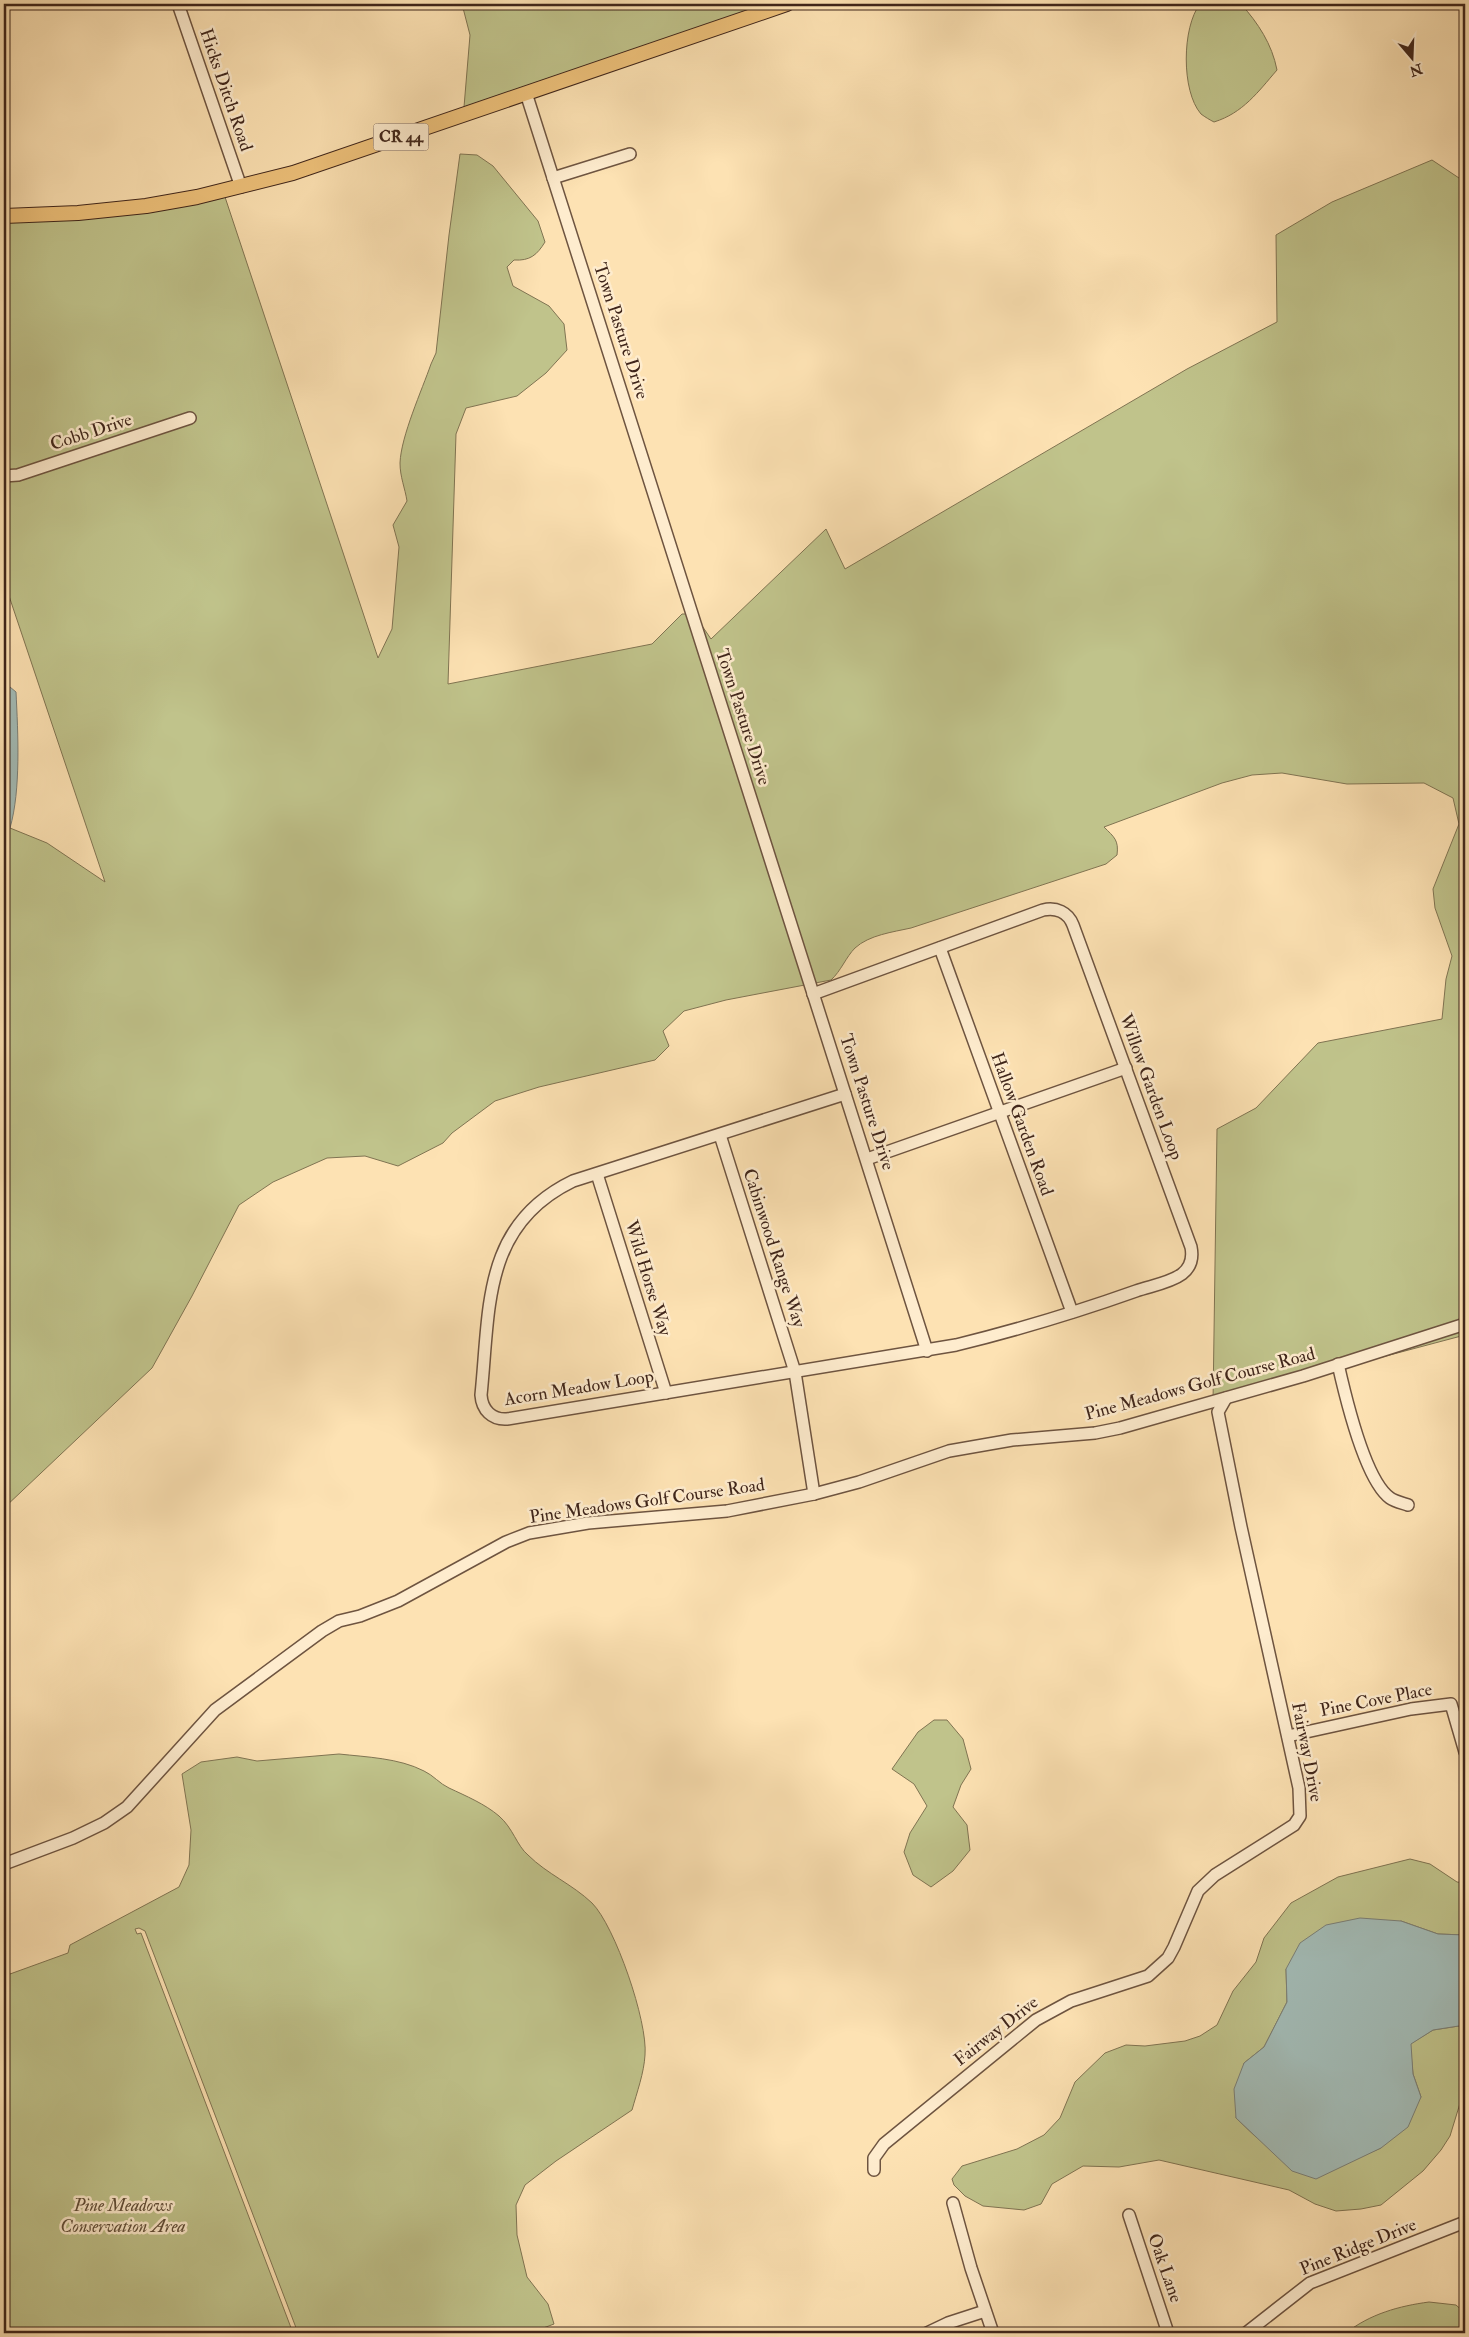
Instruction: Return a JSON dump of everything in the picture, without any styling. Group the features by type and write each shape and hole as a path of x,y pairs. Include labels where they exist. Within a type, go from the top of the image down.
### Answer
{"main road":[{"name":"CR 44","path":"4,216 78,213 146,206 241,187 294,173 787,4"}],"street":[{"name":"Hicks Ditch Road","path":"178,4 241,187"},
{"name":"Town Pasture Drive","path":"526,93 927,1351"},
{"path":"553,178 630,154"},
{"name":"Cobb Drive","path":"4,476 18,475 190,418"},
{"name":"Willow Garden Loop","path":"813,994 1043,910 1054,909 1064,913 1073,925 1191,1247 1191,1262 1185,1271 1176,1277 1000,1334 927,1351"},
{"name":"Hallow Garden Road","path":"940,948 1072,1312"},
{"path":"867,1159 1000,1114 1126,1068"},
{"name":"Acorn Meadow Loop","path":"845,1094 597,1174 562,1187 542,1200 521,1221 505,1247 493,1281 482,1402 490,1414 503,1419 927,1351"},
{"name":"Cabinwood Range Way","path":"720,1135 795,1372 814,1494"},
{"name":"Wild Horse Way","path":"597,1174 666,1392"},
{"name":"Pine Meadows Golf Course Road","path":"4,1864 73,1838 104,1823 127,1807 214,1710 322,1631 339,1621 360,1616 398,1601 506,1542 529,1533 588,1523 727,1511 814,1494 859,1482 949,1451 1012,1440 1095,1433 1226,1398 1465,1324"},
{"path":"1338,1364 1344,1394 1370,1468 1382,1489 1390,1498 1408,1505"},
{"name":"Fairway Drive","path":"874,2170 874,2158 884,2144 1036,2020 1055,2008 1134,1982 1148,1976 1158,1968 1174,1947 1198,1891 1222,1870 1294,1825 1300,1816 1299,1788 1241,1527 1218,1412 1226,1398"},
{"name":"Pine Cove Place","path":"1288,1736 1411,1709 1451,1704 1465,1752"},
{"path":"953,2203 993,2333"},
{"name":"Oak Lane","path":"1129,2215 1168,2333"},
{"name":"Pine Ridge Drive","path":"1246,2333 1310,2283 1465,2222"},
{"path":"927,2333 948,2323 985,2311"}],"green space":[{"path":"462,4 767,4 464,107 470,35"},
{"path":"1200,4 1241,4 1264,34 1272,51 1277,70 1242,107 1214,122 1201,114 1194,104 1187,75 1187,43 1194,14"},
{"path":"460,154 477,155 493,166 538,221 545,242 542,247 529,258 514,260 507,267 513,286 549,306 564,324 567,350 546,373 517,396 466,408 456,434 448,684 652,644 682,614 694,614 711,639 826,529 845,569 1187,369 1277,322 1276,235 1332,202 1432,160 1465,182 1465,1335 1213,1402 1217,1129 1256,1108 1318,1043 1442,1019 1446,979 1452,956 1435,908 1433,889 1459,824 1453,798 1424,783 1347,784 1282,773 1252,775 1222,783 1104,827 1113,836 1117,846 1117,855 1106,864 911,928 867,940 855,948 831,980 726,1000 684,1011 663,1031 669,1046 655,1060 539,1087 495,1101 452,1133 443,1143 398,1166 365,1156 327,1158 273,1182 239,1205 152,1368 4,1508 4,829 10,828 47,843 105,882 4,581 4,222 79,219 225,197 378,658 392,629 399,547 393,525 407,501 400,468 401,452 413,413 436,353"},
{"path":"934,1720 947,1720 963,1739 971,1769 961,1785 953,1807 967,1825 970,1850 953,1871 931,1887 913,1875 904,1852 910,1833 927,1806 914,1784 892,1769 918,1732"},
{"name":"Pine Meadows Conservation Area","path":"339,1754 404,1763 427,1773 446,1786 475,1800 494,1812 504,1821 524,1851 535,1862 592,1903 601,1915 620,1952 636,1998 645,2040 642,2076 632,2110 556,2161 525,2185 516,2205 517,2235 527,2277 548,2304 554,2324 530,2333 298,2333 145,1931 139,1928 135,1929 137,1934 141,1933 293,2333 4,2333 4,1958 10,1974 68,1953 70,1945 179,1887 189,1865 191,1830 182,1774 201,1762 237,1757 257,1761"},
{"path":"1410,1859 1430,1864 1457,1882 1465,1883 1465,1935 1438,1934 1401,1921 1286,1969 1287,2002 1264,2047 1244,2063 1236,2118 1256,2137 1357,2158 1381,2148 1421,2097 1413,2074 1410,2044 1433,2030 1465,2025 1465,2087 1450,2136 1423,2171 1381,2205 1336,2211 1315,2204 1289,2190 1159,2160 1119,2167 1083,2166 1052,2184 1041,2204 1024,2210 983,2206 965,2196 954,2185 952,2179 962,2166 1017,2149 1044,2135 1060,2118 1075,2082 1105,2053 1126,2045 1145,2046 1185,2041 1200,2036 1217,2025 1233,1991 1256,1962 1264,1938 1291,1903 1338,1877"},
{"path":"1429,2302 1456,2305 1465,2313 1465,2333 1346,2333 1355,2326 1385,2312"}],"water":[{"path":"4,682 16,692 18,743 16,796 10,828 4,829"},
{"path":"1360,1918 1401,1921 1438,1934 1465,1935 1465,2025 1433,2030 1411,2044 1413,2074 1421,2097 1408,2127 1381,2148 1316,2179 1292,2171 1236,2118 1234,2089 1244,2063 1264,2047 1287,2002 1286,1969 1300,1943 1326,1925"}]}
